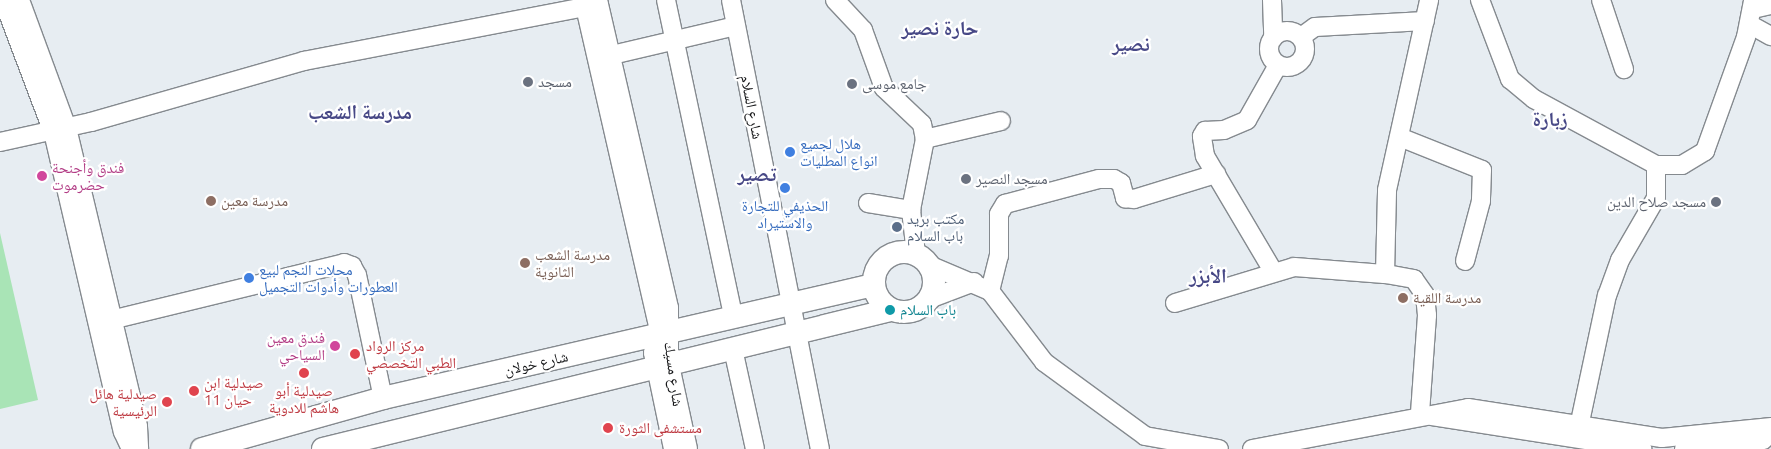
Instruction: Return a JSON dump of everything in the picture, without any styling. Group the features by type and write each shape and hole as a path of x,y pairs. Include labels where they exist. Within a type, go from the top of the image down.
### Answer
{"main road":[{"path":"886,257 922,260 934,288 929,299 907,313 890,310 878,300 873,285 874,274 886,257"},
{"name":"شارع خولان","path":"202,449 383,398 551,360 663,331 873,285"},
{"path":"843,292 858,304 850,321"},
{"name":"شارع خولان","path":"324,449 662,363 733,349 890,310"},
{"path":"551,360 560,389"}],"street":[{"path":"3,0 60,130 123,432 131,449"},
{"path":"20,0 60,130 111,320 138,426 139,449"},
{"path":"666,0 733,316"},
{"name":"شارع السلام","path":"731,0 798,333"},
{"path":"835,0 862,30 884,88 913,112 925,138 912,210 922,260 974,282 990,291 1044,362 1145,436 1219,449"},
{"path":"1272,0 1273,38 1270,56 1278,65 1291,67 1301,60 1305,49 1301,37 1290,31 1273,38"},
{"path":"1385,274 1388,190 1402,138 1429,0"},
{"path":"1480,0 1510,79 1534,99 1656,165 1682,165 1705,151 1752,11"},
{"path":"1601,0 1624,69"},
{"path":"0,142 60,130 304,61 594,4"},
{"path":"594,4 612,55 669,308 663,331"},
{"path":"594,4 663,331"},
{"path":"1752,11 1771,5"},
{"path":"1752,11 1771,36"},
{"path":"1301,37 1315,27 1425,21"},
{"path":"612,55 674,38 736,26"},
{"path":"1273,271 1205,156 1205,131 1224,130 1247,120 1278,65"},
{"path":"925,138 1001,121"},
{"path":"1402,138 1482,170 1481,201 1465,262"},
{"path":"1580,422 1607,295 1620,260 1656,198 1656,165"},
{"path":"990,291 999,256 999,214 1005,204 1099,179 1114,179 1120,183 1125,198 1134,199 1216,174"},
{"path":"868,203 912,210"},
{"path":"111,320 344,263 352,266 357,275 383,398"},
{"path":"1175,304 1235,287 1273,271 1294,267 1385,274 1414,279 1425,295 1420,413"},
{"path":"929,299 974,282"},
{"name":"شارع مسيك","path":"663,331 662,363 673,449"},
{"path":"798,333 820,449"},
{"path":"733,349 755,449"},
{"name":"شارع مسيك","path":"662,363 688,449"},
{"path":"1252,449 1420,413 1468,408 1580,422 1662,438 1771,427"},
{"path":"1420,413 1465,424 1642,449"},
{"path":"1684,449 1771,439"}],"green space":[{"path":"0,233 38,400 0,409"}],"place":[{"name":"مسجد","path":"528,82"},
{"name":"جامع موسى","path":"852,84"},
{"name":"هلال لجميع انواع المطليات","path":"790,152"},
{"name":"فندق وأجنحة حضرموت","path":"42,176"},
{"name":"مسجد النصير","path":"966,179"},
{"name":"الحذيفي للتجارة والاستيراد","path":"785,188"},
{"name":"مدرسة معين","path":"211,201"},
{"name":"مسجد صلاح الدين","path":"1716,202"},
{"name":"مكتب بريد باب السلام","path":"897,227"},
{"name":"مدرسة الشعب الثانوية","path":"525,263"},
{"name":"محلات النجم لبيع العطورات وأدوات التجميل","path":"249,278"},
{"name":"مدرسة اللقية","path":"1403,298"},
{"name":"باب السلام","path":"890,310"},
{"name":"فندق معين السياحي","path":"335,346"},
{"name":"مركز الرواد الطبي التخصصي","path":"355,354"},
{"name":"صيدلية أبو هاشم للادوية","path":"304,373"},
{"name":"صيدلية ابن حيان 11","path":"194,391"},
{"name":"صيدلية هائل الرئيسية","path":"167,402"},
{"name":"مستشفى الثورة","path":"608,428"}],"district":[{"name":"حارة نصير","path":"940,27"},
{"name":"نصير","path":"1131,43"},
{"name":"مدرسة الشعب","path":"360,111"},
{"name":"زبارة","path":"1550,118"},
{"name":"تصير","path":"757,173"},
{"name":"الأبزر","path":"1208,275"}]}
